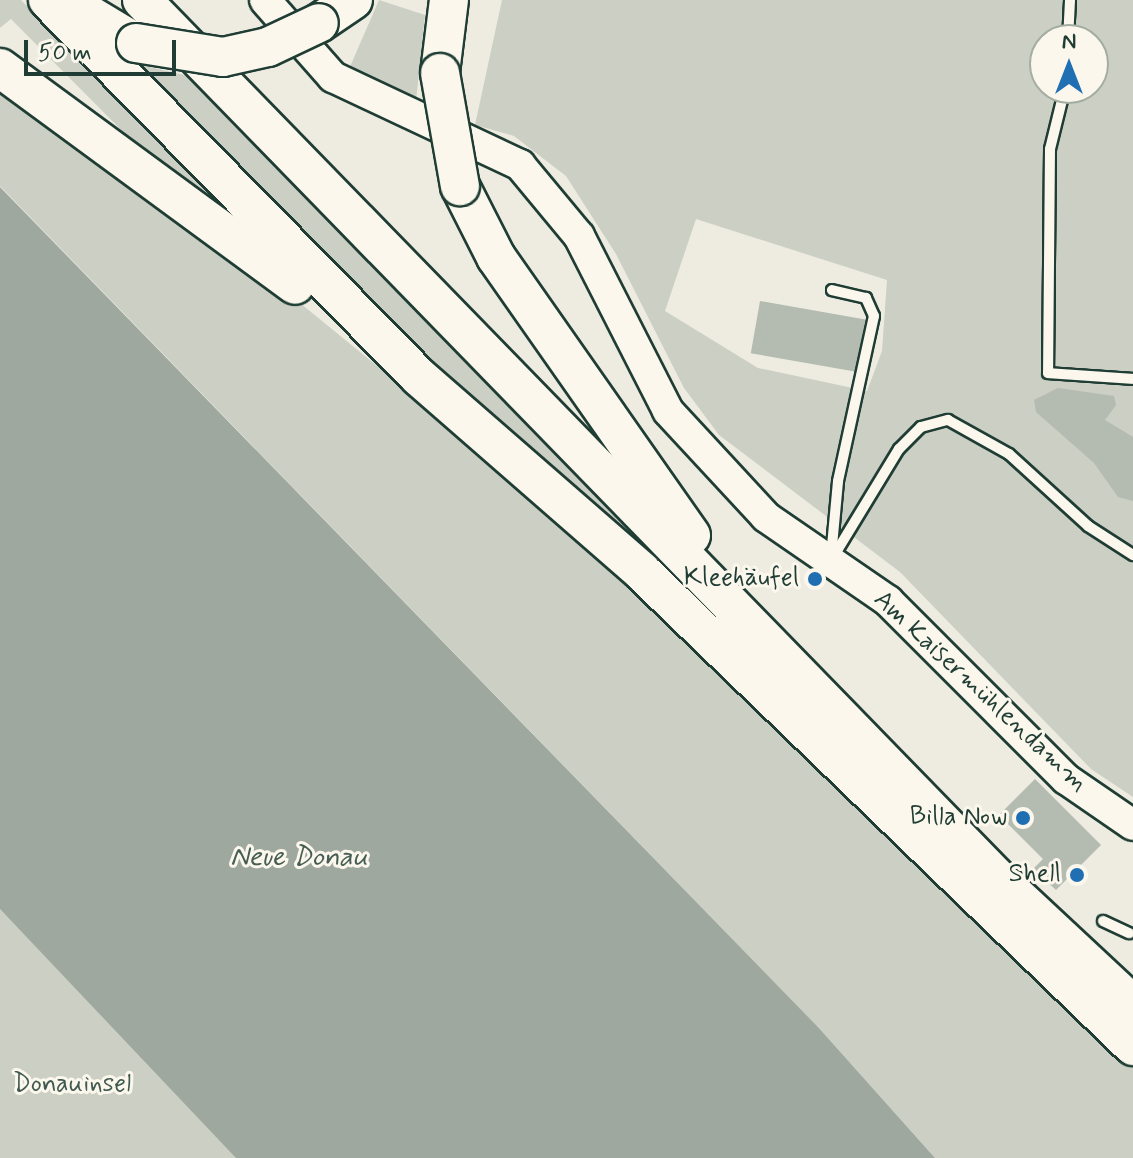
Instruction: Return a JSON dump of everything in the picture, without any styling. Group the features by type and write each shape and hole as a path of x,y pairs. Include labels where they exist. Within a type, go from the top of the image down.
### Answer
{"highway":[{"path":"48,0 419,377"},
{"path":"65,0 136,43 223,57 268,47 319,23 353,0"},
{"path":"142,0 789,666 1133,1005"},
{"path":"449,0 440,73 460,186 496,257 647,478 789,666"},
{"path":"0,68 124,154 419,377 641,571 1133,1046"}],"street":[{"name":"Am Kaisermühlendamm","path":"265,0 333,77 520,165 579,236 668,411 766,517 888,601 1066,779 1133,825"}],"lane":[{"path":"1069,24 1070,0"},
{"path":"1061,104 1050,149 1048,373 1133,379"},
{"path":"830,563 838,481 874,316 866,298 832,290"},
{"path":"830,563 899,449 921,427 948,420 997,445 1088,526 1133,555"},
{"path":"1103,921 1129,933"}],"green space":[{"path":"0,0 21,0 243,230 158,167 11,19 0,28"},
{"path":"379,0 425,15 416,101 349,69"},
{"path":"502,0 1133,0 1133,797 1091,769 900,572 719,435 684,388 616,254 566,176 514,136 475,125","holes":["696,219 887,280 882,351 867,391 758,368 665,311"]},
{"path":"127,62 202,79 874,776 340,286"},
{"path":"0,91 284,290 549,506 1133,1066 1133,1158 935,1158 818,1027 0,186"},
{"name":"Donauinsel","path":"0,909 228,1142 236,1158 0,1158"}],"water":[{"name":"Neue Donau","path":"0,187 818,1027 935,1158 236,1158 0,909"}],"building":[{"path":"760,301 865,320 856,372 751,353"},
{"path":"1058,388 1114,396 1116,405 1105,420 1133,437 1133,501 1118,497 1094,463 1036,412 1034,400"},
{"path":"1035,779 1101,845 1056,890 1033,869 1043,859 999,815"}],"place":[{"name":"Kleehäufel","path":"815,579"},
{"name":"Billa Now","path":"1023,818"},
{"name":"Shell","path":"1077,875"}]}
